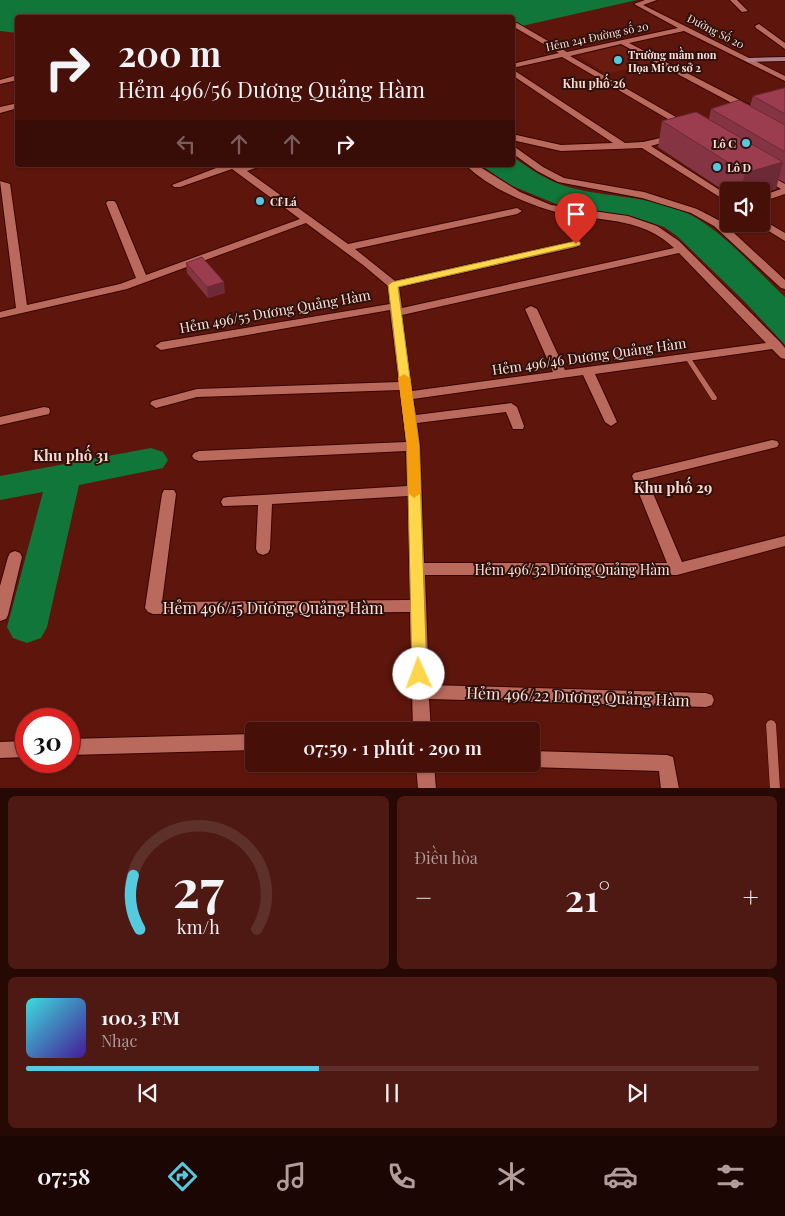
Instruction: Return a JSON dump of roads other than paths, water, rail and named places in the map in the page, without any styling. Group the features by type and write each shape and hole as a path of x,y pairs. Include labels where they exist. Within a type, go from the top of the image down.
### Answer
{"street":[{"name":"Đường Số 20","path":"654,0 637,4 785,79"},
{"path":"733,0 744,11"},
{"path":"515,138 560,148 623,146 644,145 692,131 517,25"},
{"path":"759,26 785,47"},
{"name":"Hẻm 241 Đường số 20","path":"515,65 686,28"},
{"path":"622,42 756,113 740,117"},
{"path":"748,60 785,59"},
{"path":"515,73 623,146"},
{"path":"0,82 15,79"},
{"path":"0,110 15,106"},
{"path":"644,145 720,194"},
{"path":"515,150 540,169 561,180 644,195 694,211 718,224 785,286"},
{"path":"177,186 236,167 308,219 392,285 413,446 422,722"},
{"path":"475,167 514,196 579,215 640,222 657,230 681,249 785,355"},
{"path":"751,167 785,189"},
{"path":"2,184 5,237 22,311"},
{"path":"770,195 785,189"},
{"path":"111,203 142,279"},
{"path":"346,248 518,211"},
{"path":"0,315 123,287 308,219"},
{"path":"770,228 785,238"},
{"path":"392,285 576,244"},
{"name":"Hẻm 496/55 Dương Quảng Hàm","path":"161,346 396,310 681,249"},
{"path":"531,308 560,375"},
{"name":"Hẻm 496/46 Dương Quảng Hàm","path":"156,404 197,393 406,391 588,372 776,345"},
{"path":"588,372 611,422"},
{"path":"409,420 511,407 518,426"},
{"path":"0,421 44,411"},
{"path":"677,569 639,476 772,444"},
{"path":"199,456 413,446"},
{"path":"228,502 414,491"},
{"name":"Hẻm 496/15 Dương Quảng Hàm","path":"169,494 153,608 417,606"},
{"path":"263,549 265,500"},
{"name":"Hẻm 496/32 Dương Quảng Hàm","path":"416,569 677,569 785,541"},
{"path":"0,615 15,557"},
{"name":"Hẻm 496/22 Dương Quảng Hàm","path":"420,692 706,700"},
{"path":"80,747 245,742"},
{"path":"0,750 15,749"},
{"path":"540,759 666,763 670,788"},
{"path":"426,772 427,788"}],"lane":[{"path":"688,358 714,398"},
{"path":"771,724 775,788"}],"waterway":[{"path":"64,476 151,460"},
{"path":"0,488 64,476"},
{"path":"27,627 64,476"}],"place":[{"name":"Trường mầm non Họa Mi cơ sở 2","path":"618,60"},
{"name":"Lô C","path":"746,143"},
{"name":"Lô D","path":"717,167"},
{"name":"Cf Lá","path":"260,201"}],"district":[{"name":"Khu phố 26","path":"594,83"},
{"name":"Khu phố 31","path":"71,455"},
{"name":"Khu phố 29","path":"673,487"}]}
